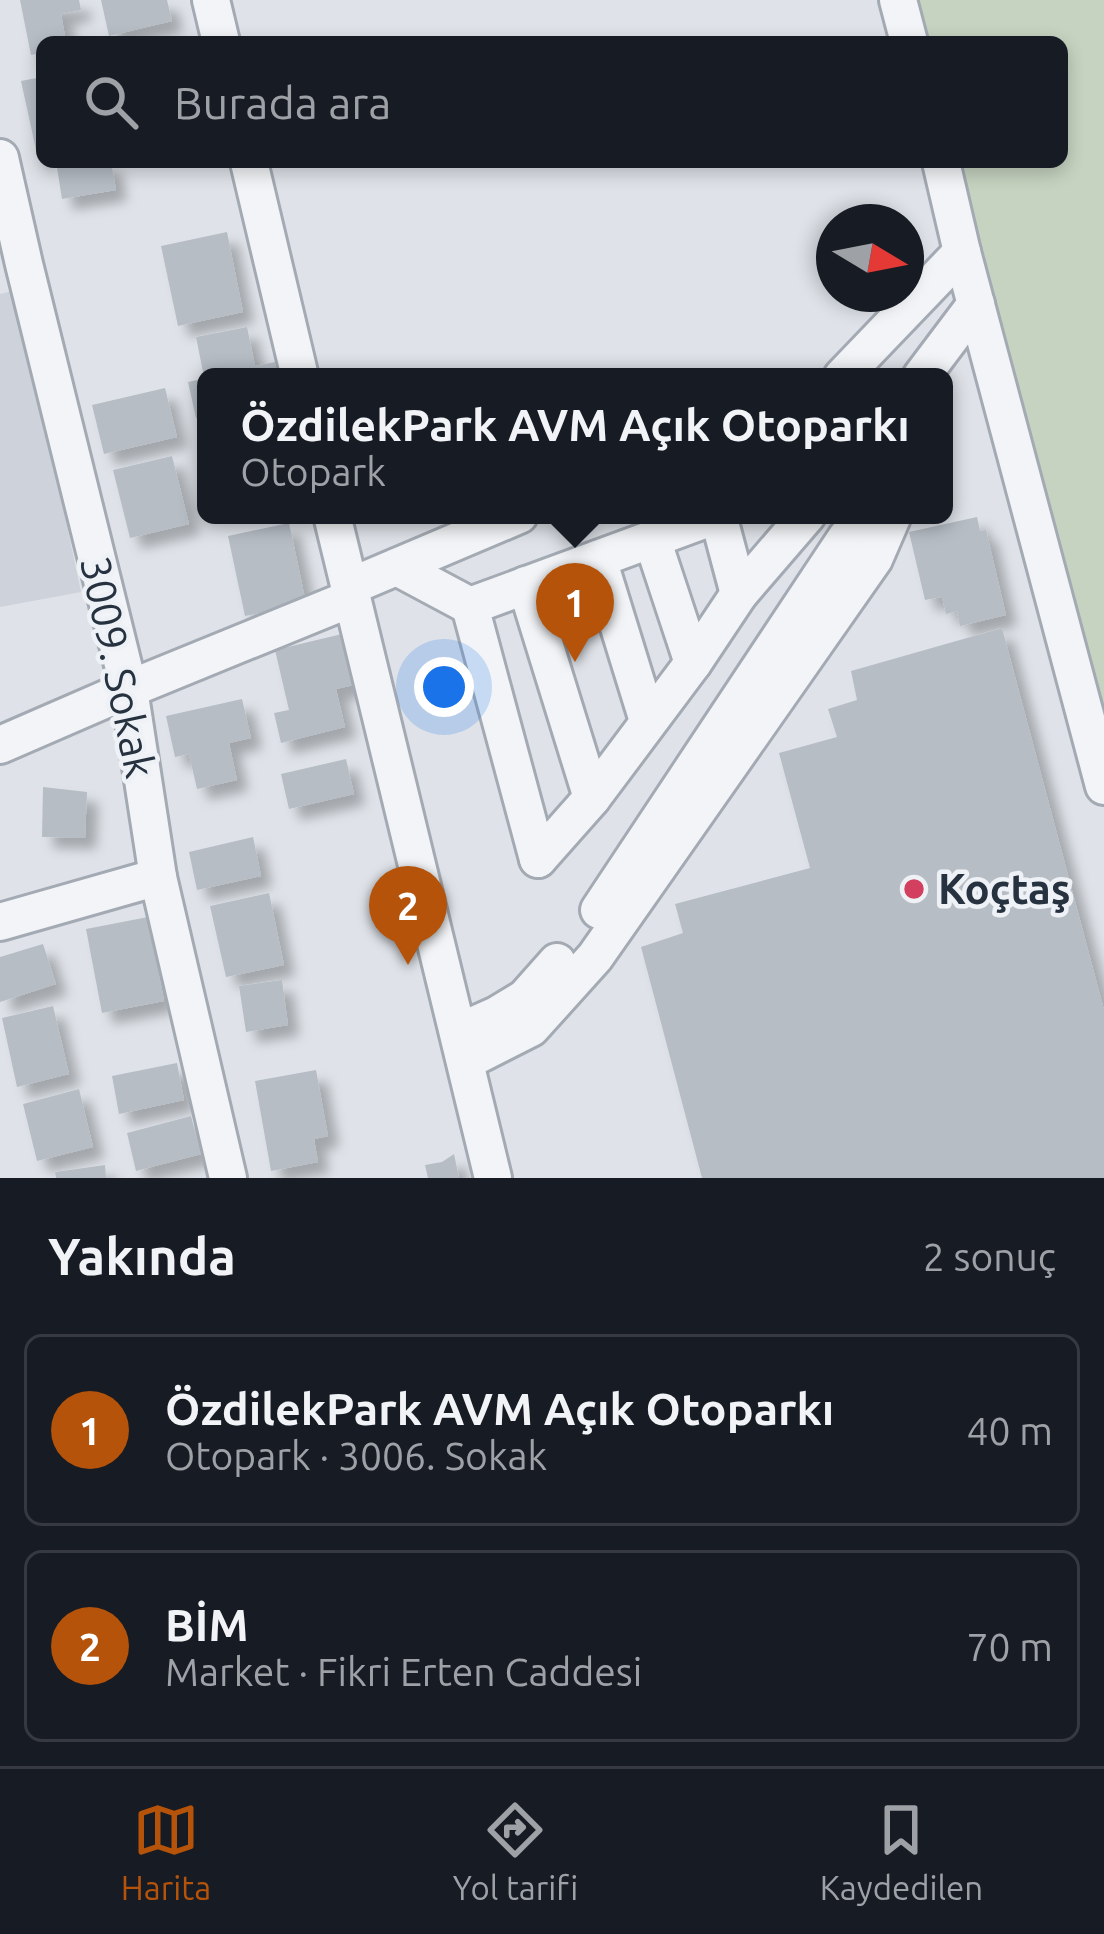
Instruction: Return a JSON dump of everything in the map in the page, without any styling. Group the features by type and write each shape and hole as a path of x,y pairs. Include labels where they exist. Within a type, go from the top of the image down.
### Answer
{"street":[{"path":"211,0 220,36"},
{"path":"898,0 907,36"},
{"name":"3009. Sokak","path":"0,158 12,267 129,689 158,878 228,1178"},
{"path":"250,168 298,368"},
{"path":"942,168 1104,786"},
{"path":"851,368 962,252"},
{"path":"930,368 980,320"},
{"path":"950,368 980,320"},
{"path":"334,524 493,1178"},
{"path":"0,745 498,524"},
{"path":"470,606 693,524"},
{"path":"720,524 739,594"},
{"path":"397,567 470,606 538,859 592,798 739,594 799,524"},
{"path":"589,945 858,524"},
{"path":"462,1046 589,945 874,559 889,524"},
{"path":"652,539 692,663"},
{"path":"598,559 648,721"},
{"path":"526,585 592,798"},
{"path":"0,922 158,878"}],"shaded area":[{"path":"17,290 81,592 0,607 0,294"}],"green space":[{"path":"893,0 1104,0 1104,789 938,168 1068,168 1068,36 902,36"}],"building":[{"path":"20,0 79,0 81,10 61,14 65,36 36,36 36,54 31,55"},
{"path":"101,0 167,0 172,21 109,36"},
{"path":"36,78 36,150 21,81"},
{"path":"57,168 112,168 116,190 62,199"},
{"path":"227,232 243,312 178,326 161,246"},
{"path":"247,327 255,366 275,362 277,368 202,368 196,337"},
{"path":"197,380 197,418 196,418 188,382"},
{"path":"165,388 177,437 104,454 92,405"},
{"path":"172,456 189,524 130,538 113,470"},
{"path":"977,517 980,531 986,530 1006,615 960,626 957,611 946,614 942,597 925,600 909,532"},
{"path":"289,524 306,603 245,616 228,536"},
{"path":"1002,628 1104,1010 1104,1178 702,1178 641,947 683,933 675,904 810,868 779,753 837,737 828,709 857,700 851,671"},
{"path":"342,634 354,685 336,689 345,727 281,743 274,713 289,710 275,650"},
{"path":"242,699 251,738 229,743 237,780 197,789 189,754 175,757 166,716"},
{"path":"346,759 354,794 289,809 281,774"},
{"path":"43,787 87,792 85,838 42,837"},
{"path":"253,837 261,876 197,890 189,852"},
{"path":"269,893 284,965 226,977 210,906"},
{"path":"148,917 164,1001 102,1013 86,929"},
{"path":"43,944 56,984 0,1002 0,957"},
{"path":"282,980 288,1025 246,1032 239,986"},
{"path":"53,1006 69,1074 17,1087 2,1018"},
{"path":"177,1063 184,1100 119,1114 112,1076"},
{"path":"316,1070 328,1136 314,1139 318,1162 271,1171 255,1081"},
{"path":"79,1089 93,1147 37,1161 23,1104"},
{"path":"191,1116 201,1154 136,1171 127,1133"},
{"path":"454,1154 459,1178 428,1178 425,1165"},
{"path":"105,1165 106,1178 56,1178 55,1172"}],"place":[{"name":"ÖzdilekPark AVM Açık Otoparkı","path":"575,662"},
{"name":"Koçtaş","path":"914,889"},
{"name":"BİM","path":"408,965"}]}
